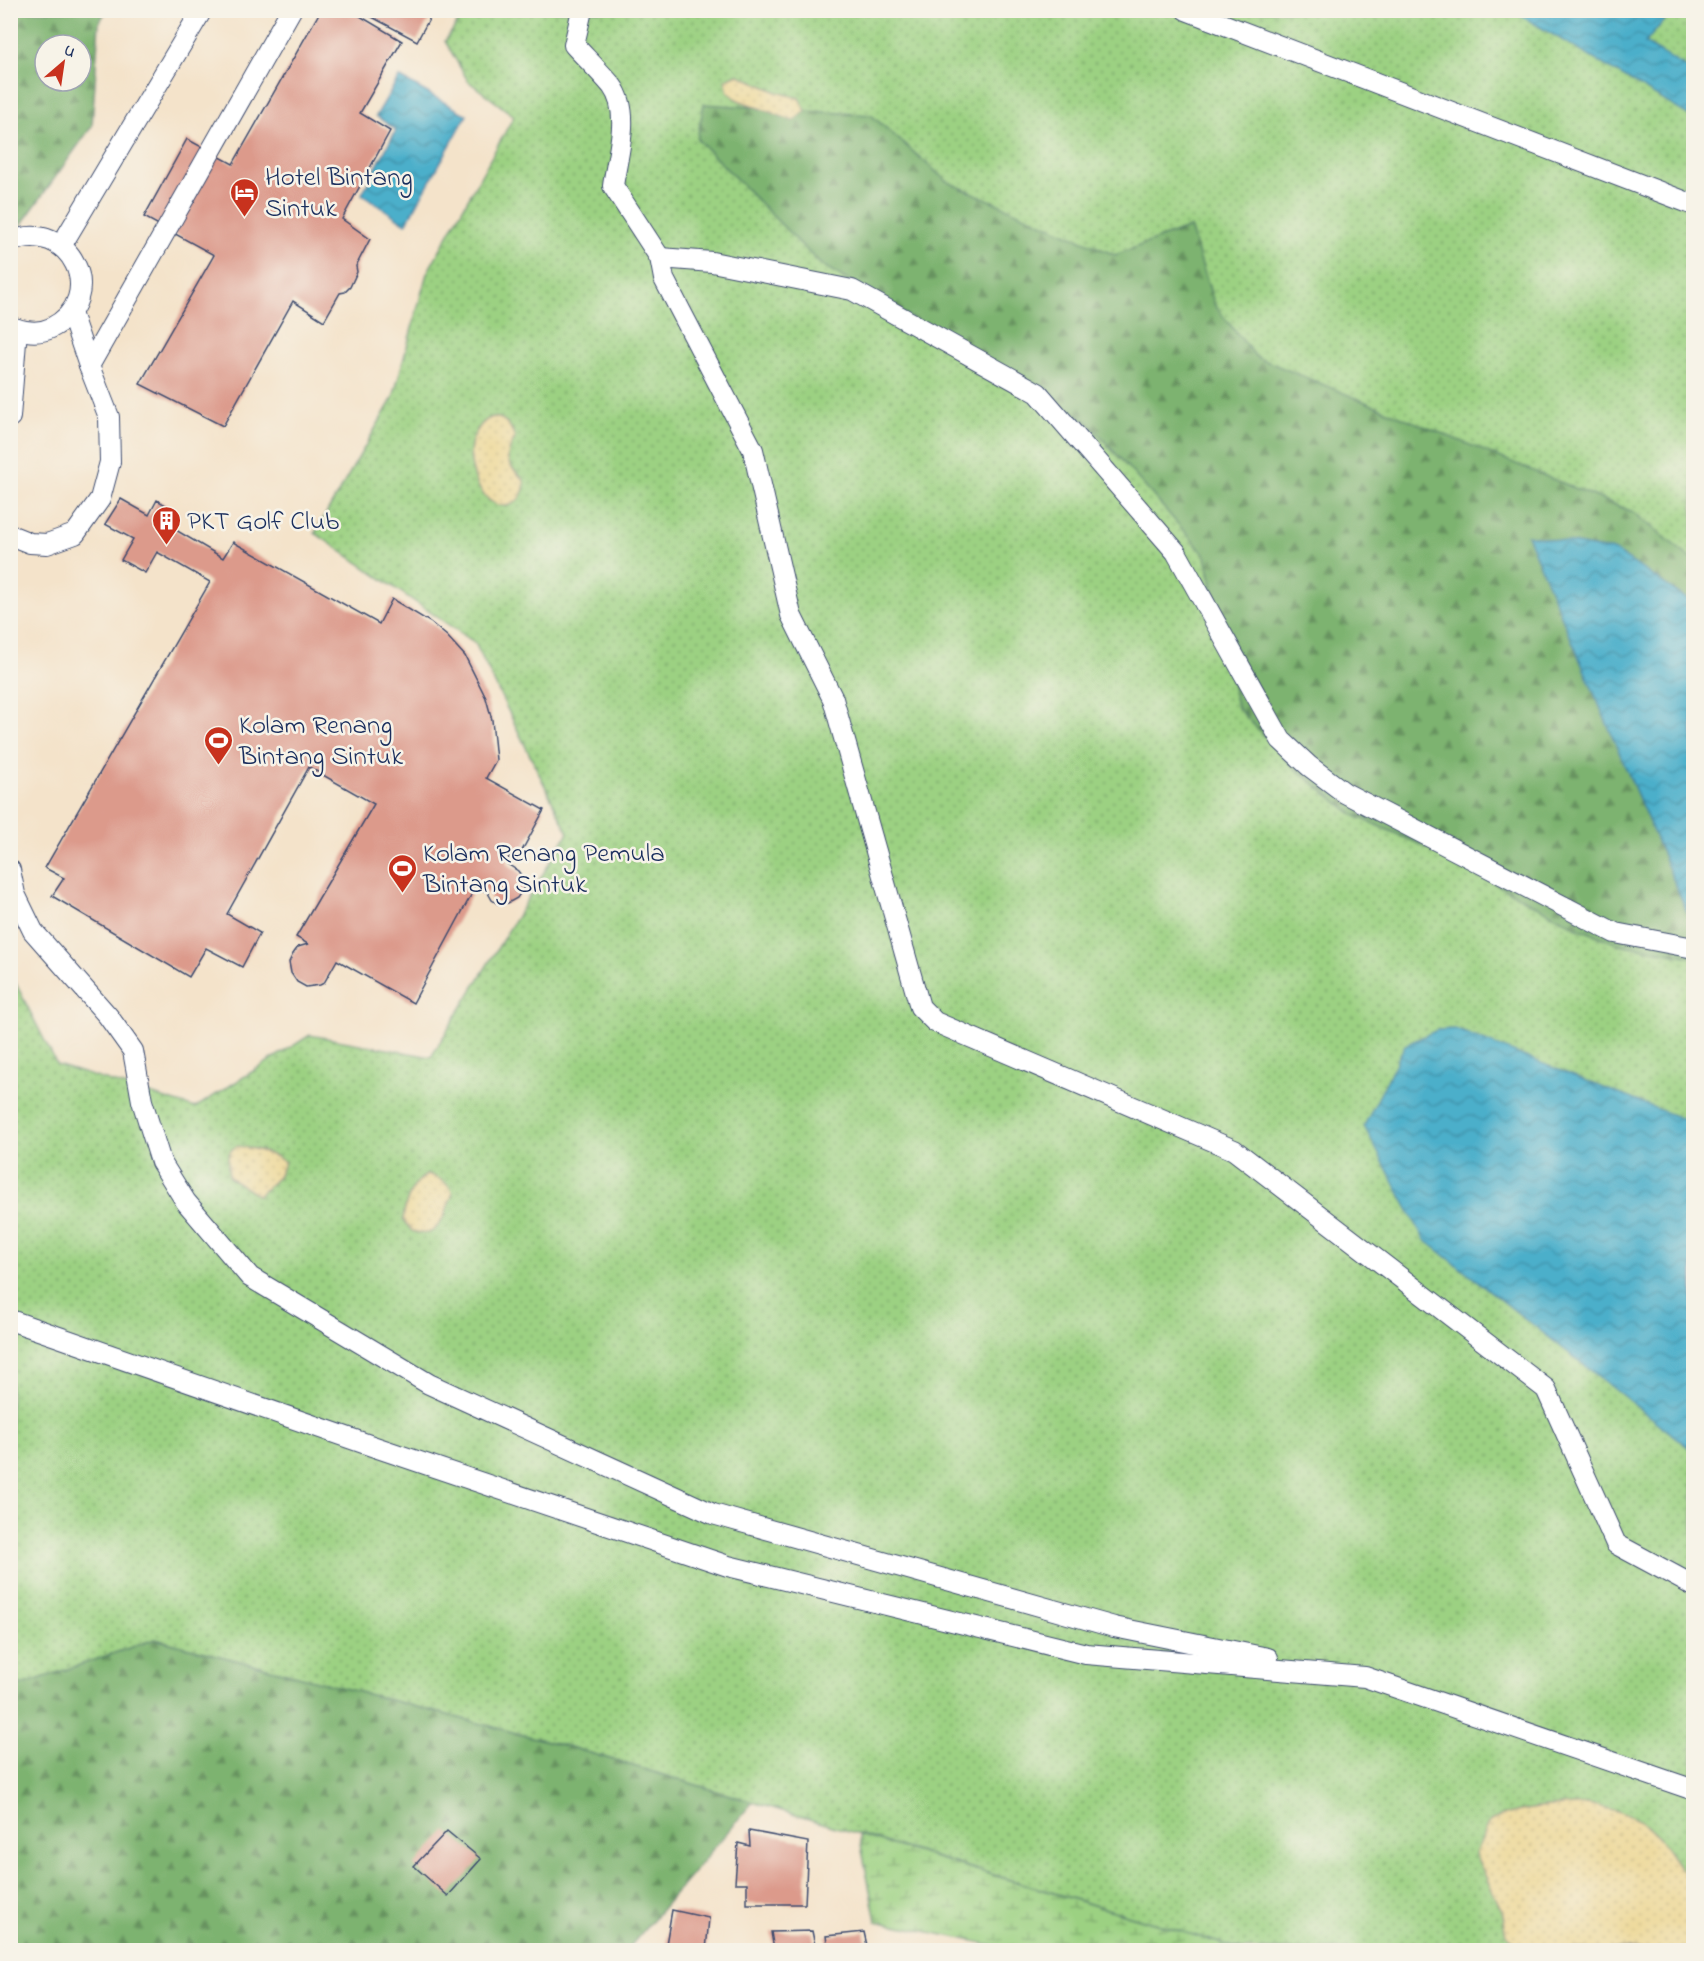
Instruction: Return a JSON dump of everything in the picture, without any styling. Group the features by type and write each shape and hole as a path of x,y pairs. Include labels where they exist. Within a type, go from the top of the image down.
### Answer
{"lane":[{"path":"62,246 202,10"},
{"path":"89,366 291,10"},
{"path":"582,10 574,45 613,87 622,112 613,186 660,258 664,279 753,450 791,615 833,699 920,1007 935,1022 1234,1150 1546,1389 1616,1544 1694,1586"},
{"path":"1186,10 1694,205"},
{"path":"10,417 14,328 31,332 46,330 60,324 71,313 78,300 80,285 78,270 72,257 62,246 49,239 33,236 13,239"},
{"path":"660,258 712,262 852,290 1038,393 1176,552 1281,740 1309,766 1346,793 1615,933 1694,948"},
{"path":"10,535 30,543 47,544 75,534 100,500 110,462 109,417 71,313"},
{"path":"10,870 15,894 33,931 108,1016 133,1051 142,1101 161,1162 186,1202 250,1277 429,1384 713,1514 1114,1628 1365,1677 1694,1790"},
{"path":"10,1320 375,1447 728,1566 1086,1654 1365,1677"}],"green space":[{"path":"10,11 106,11 99,23 92,126 19,228 10,225"},
{"path":"466,11 1693,11 1693,1950 1243,1950 570,1747 155,1639 11,1689 10,972 57,1065 195,1108 310,1035 431,1057 568,833 475,643 315,533 393,398 427,273 514,116 468,81 445,41"},
{"path":"704,104 871,115 948,182 1115,255 1190,227 1215,306 1256,357 1633,512 1693,560 1693,957 1618,944 1578,928 1426,847 1354,815 1293,767 1237,707 1206,556 1088,422 820,264 697,139"},
{"path":"155,1639 570,1747 753,1802 627,1950 11,1950 10,1689"},
{"path":"859,1835 1243,1950 1017,1950 876,1921"}],"sand":[{"path":"737,74 777,92 799,98 806,111 793,121 738,100 728,92 725,80"},
{"path":"493,417 505,421 512,430 515,438 508,459 511,467 525,483 521,496 513,504 507,506 495,504 484,495 472,470 471,443 484,422"},
{"path":"237,1146 262,1151 285,1162 278,1177 258,1196 229,1177 228,1155"},
{"path":"428,1174 442,1181 453,1193 437,1228 421,1233 412,1231 403,1220 410,1194 418,1182"},
{"path":"1588,1804 1618,1811 1641,1821 1660,1839 1679,1867 1693,1879 1693,1950 1524,1950 1507,1935 1502,1911 1475,1854 1490,1821 1514,1812"}],"water":[{"path":"1513,11 1672,11 1645,43 1693,72 1693,118"},
{"path":"399,77 467,115 406,224 362,194 396,130 376,116"},
{"path":"1527,535 1615,551 1693,603 1693,912 1687,912"},
{"path":"1455,1029 1693,1123 1693,1451 1424,1239 1364,1126 1405,1045 1437,1030"}],"building":[{"name":"Hotel Bintang Sintuk","path":"321,10 350,10 402,41 360,113 390,131 342,219 370,239 356,266 357,272 350,287 340,293 324,321 293,301 223,426 140,384 214,255 144,217 187,139 233,164"},
{"path":"359,10 434,10 417,41"},
{"path":"121,499 149,515 157,500 178,512 169,526 223,558 233,542 379,624 392,599 430,622 447,636 465,656 486,698 492,720 496,760 486,778 544,810 519,856 512,852 506,863 518,871 524,879 523,889 517,898 508,903 498,904 488,893 476,886 413,1003 337,960 324,983 320,985 306,987 297,982 291,973 289,962 293,954 298,947 308,944 296,937 374,804 309,767 227,914 260,933 242,967 206,948 189,977 52,896 64,878 45,868 210,582 157,552 145,573 121,560 133,539 105,524"},
{"path":"447,1831 481,1859 448,1896 414,1866"},
{"path":"749,1831 808,1842 805,1904 747,1904 747,1883 735,1883 738,1843 750,1846"},
{"path":"672,1910 709,1918 706,1950 665,1950"},
{"path":"812,1931 816,1950 774,1950 771,1932"},
{"path":"864,1932 868,1950 828,1950 826,1936"}],"place":[{"name":"Hotel Bintang Sintuk","path":"244,218"},
{"name":"PKT Golf Club","path":"166,546"},
{"name":"Kolam Renang Bintang Sintuk","path":"218,766"},
{"name":"Kolam Renang Pemula Bintang Sintuk","path":"402,894"}]}
